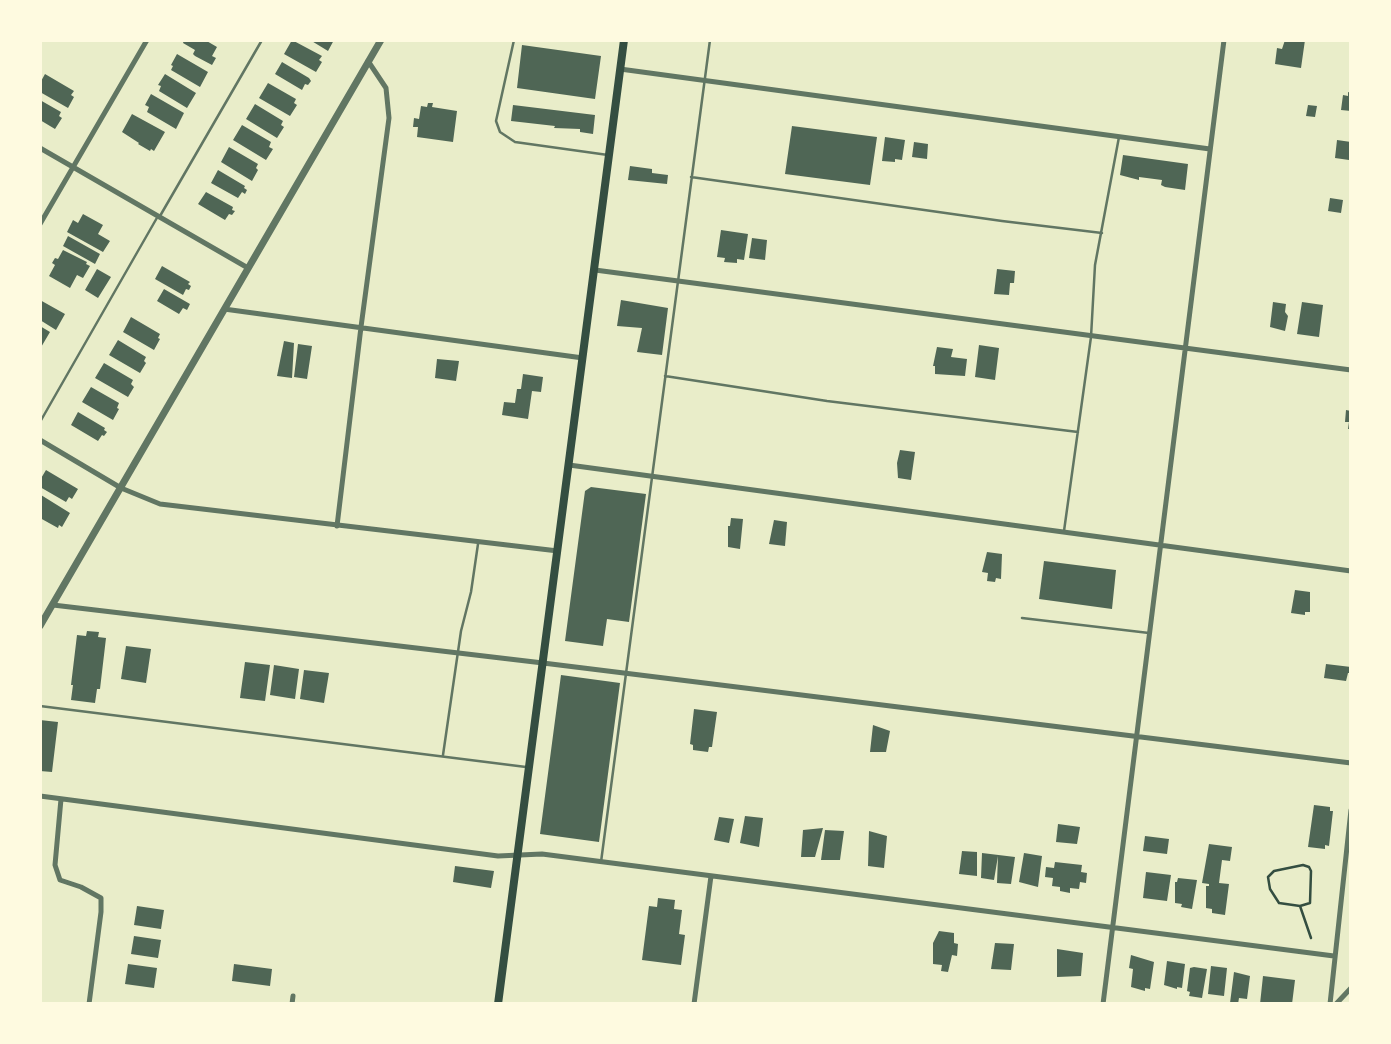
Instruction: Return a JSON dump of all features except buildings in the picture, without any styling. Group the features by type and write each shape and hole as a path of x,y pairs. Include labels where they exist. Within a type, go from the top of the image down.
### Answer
{"main road":[{"path":"498,1004 624,40"}],"street":[{"path":"40,225 147,40"},
{"path":"40,626 381,40"},
{"path":"1103,1004 1224,40"},
{"path":"337,526 360,327 389,118 386,88 369,61"},
{"path":"620,69 1210,149"},
{"path":"40,148 248,268"},
{"path":"595,270 1351,370"},
{"path":"224,309 583,358"},
{"path":"40,440 121,488 160,504 478,544 558,551"},
{"path":"569,465 1351,571"},
{"path":"52,605 1351,763"},
{"path":"40,796 498,856 542,854 1334,956"},
{"path":"61,799 55,865 60,880 101,898 89,1004"},
{"path":"1330,1004 1351,810"},
{"path":"694,1004 711,876"},
{"path":"1336,1004 1351,988"},
{"path":"292,1004 293,996"}],"lane":[{"path":"40,422 262,40"},
{"path":"514,40 496,121 500,132 515,142 611,155"},
{"path":"601,862 710,40"},
{"path":"1064,531 1091,337 1093,282 1119,137"},
{"path":"691,177 1102,233"},
{"path":"665,376 827,401 1078,432"},
{"path":"443,755 461,631 471,592 478,544"},
{"path":"1022,618 1149,633"},
{"path":"40,706 529,767"}],"path":[{"path":"1303,865 1309,867 1312,899 1310,903 1300,906 1279,903 1275,899 1269,889 1268,877 1274,871 1303,865"},
{"path":"1300,906 1311,938"}]}
